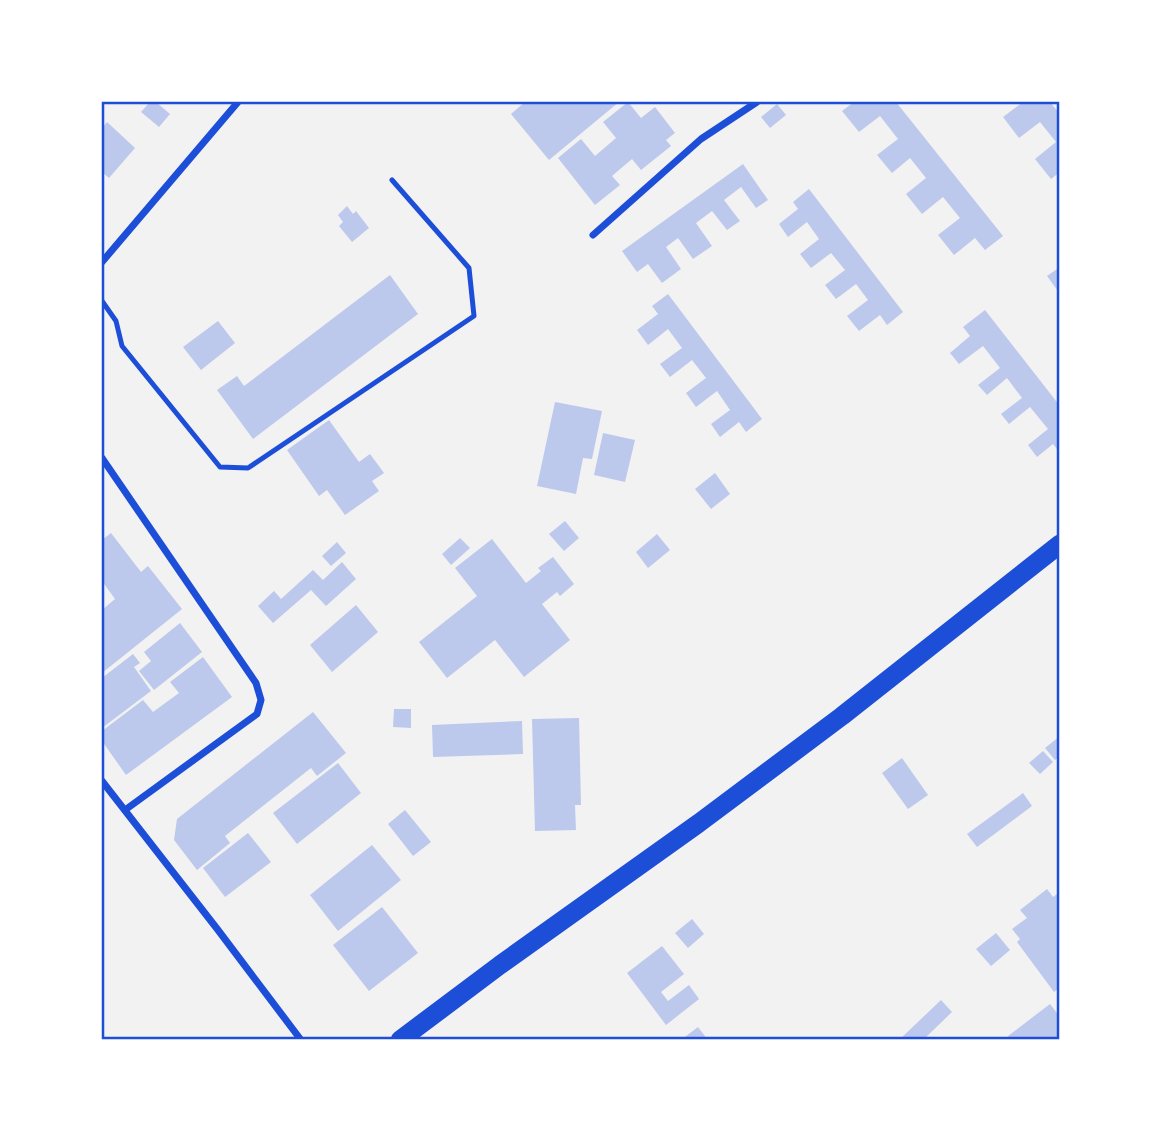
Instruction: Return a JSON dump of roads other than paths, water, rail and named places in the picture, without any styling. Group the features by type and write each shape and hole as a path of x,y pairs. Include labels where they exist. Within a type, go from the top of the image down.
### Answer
{"highway":[{"path":"400,1040 699,823 1059,544"}],"street":[{"path":"102,262 237,102"},
{"path":"593,236 701,139 757,102"},
{"path":"102,458 256,683 261,700 257,714 125,810"},
{"path":"102,781 301,1040"}],"lane":[{"path":"102,302 116,321 122,346 220,467 248,468 474,316 469,268 392,180"}]}
